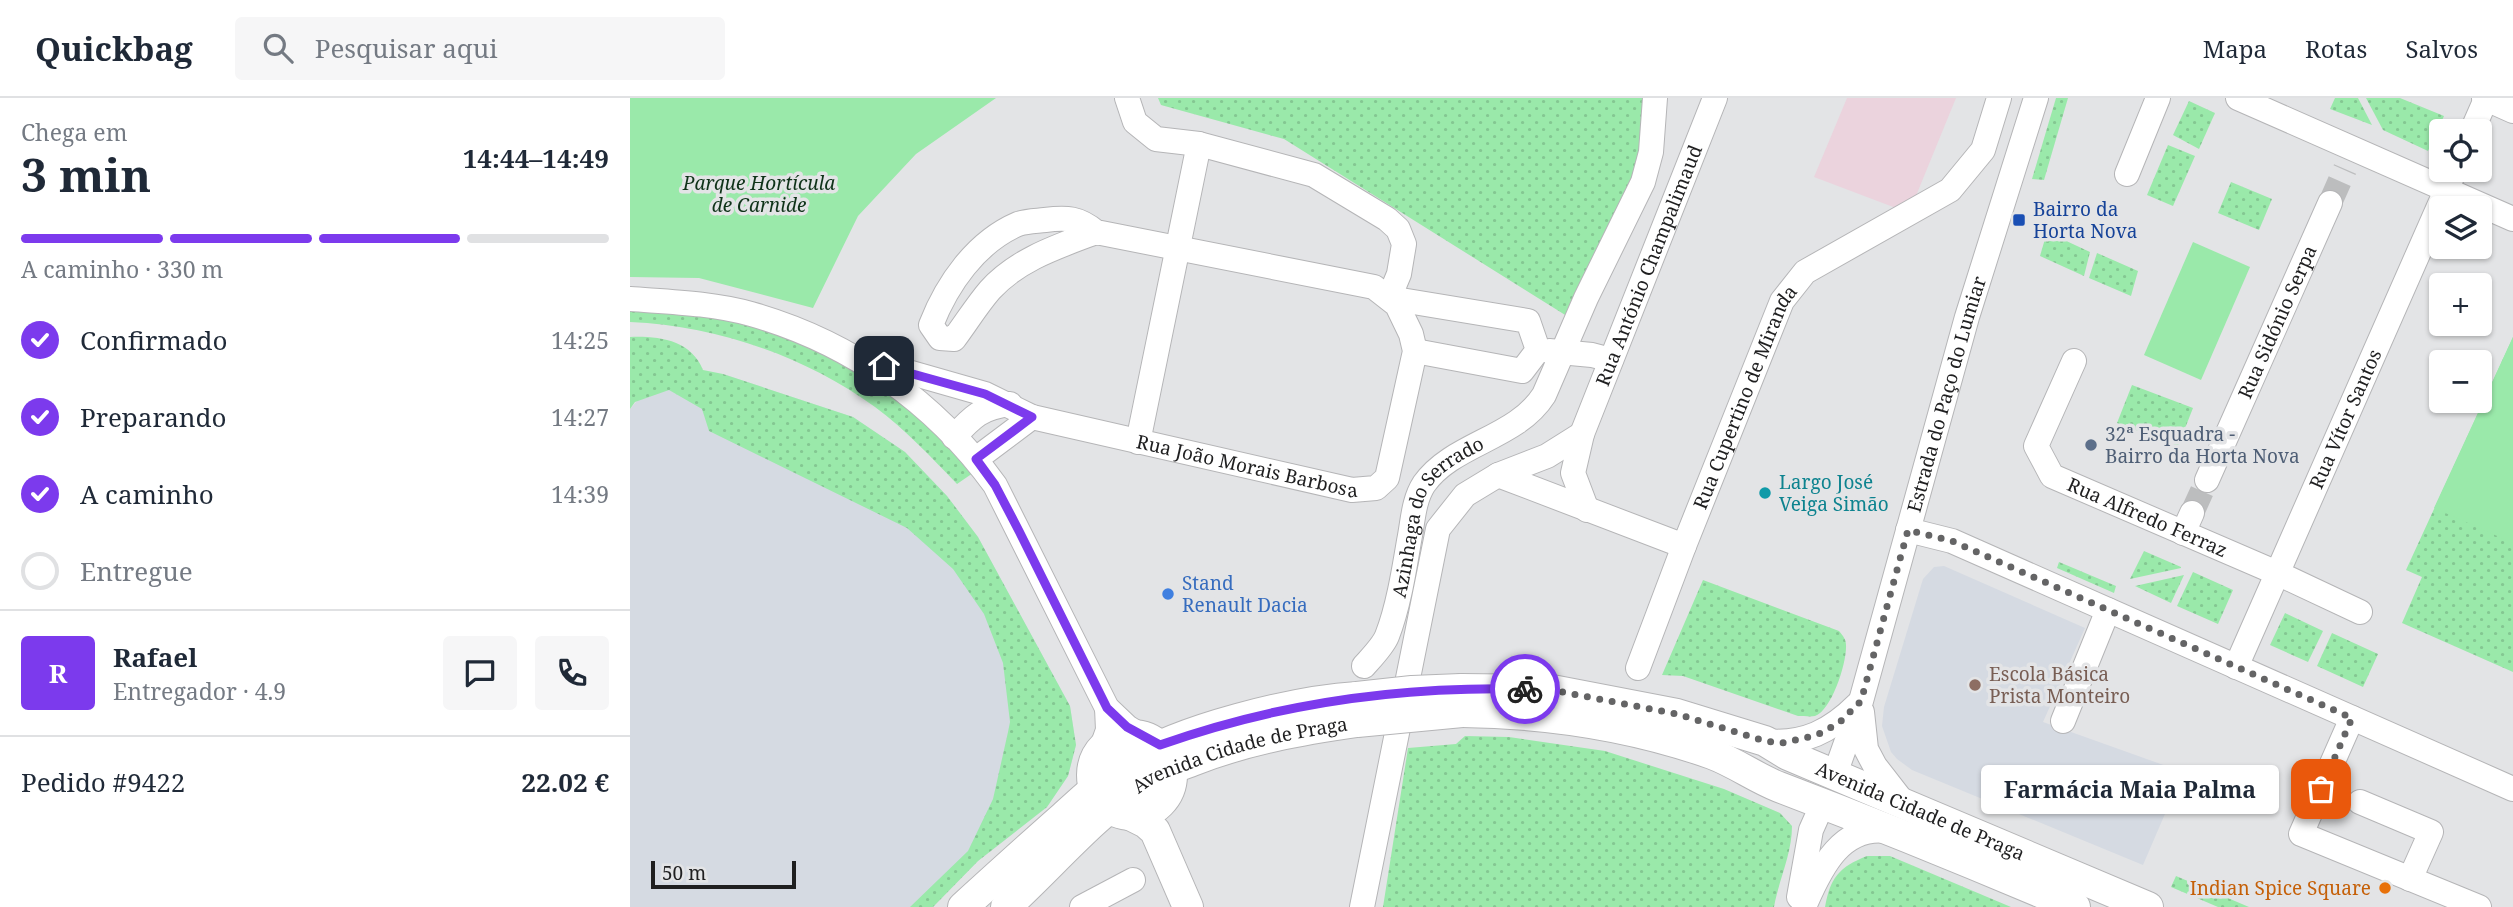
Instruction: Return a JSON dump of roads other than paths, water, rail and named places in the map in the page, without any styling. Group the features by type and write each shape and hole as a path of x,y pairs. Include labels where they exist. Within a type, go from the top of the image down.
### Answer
{"main road":[{"name":"Avenida Cidade de Praga","path":"1461,700 1552,690 1677,714 1765,741 1788,755 1830,767 1903,802 2148,907"},
{"name":"Avenida Cidade de Praga","path":"1006,907 1111,804 1126,764 1221,724 1275,710 1357,710 1412,691 1461,700 1508,713 1653,736 1715,755 1775,786 1904,835 2075,907"},
{"path":"1111,804 1150,811 1159,804 1171,786 1157,749 1119,736 1102,747 1092,765 1091,775 1111,804 1146,823 1159,838"},
{"path":"1715,755 1782,770 1830,767 1822,803"},
{"name":"Avenida Cidade de Praga","path":"963,907 1111,804"},
{"path":"1159,804 1159,838 1188,907"}],"street":[{"path":"1127,98 1135,122 1156,139 1199,144 1314,175 1387,219 1398,229 1404,244 1399,275 1389,298"},
{"name":"Azinhaga do Serrado","path":"1364,666 1386,638 1406,559 1415,507 1423,485 1436,470 1516,424 1535,410 1545,395 1586,298 1643,183 1651,152 1656,98"},
{"name":"Rua António Champalimaud","path":"1582,433 1715,98"},
{"name":"Rua Cupertino de Miranda","path":"1639,668 1684,546 1782,301 1805,272 1950,191 1983,150 1999,98"},
{"name":"Estrada do Paço do Lumiar","path":"1830,767 1861,701 1967,317 2036,98"},
{"path":"2127,174 2158,98"},
{"path":"2238,98 2349,159 2429,176"},
{"path":"2477,119 2485,98 2513,111"},
{"path":"1138,442 1199,144"},
{"name":"Rua Vítor Santos","path":"2236,667 2449,182"},
{"path":"2453,182 2513,219"},
{"name":"Rua Sidónio Serpa","path":"2207,480 2330,203"},
{"path":"1096,232 1042,253 1010,272 990,289 954,339 940,338 932,325 941,301 955,278 994,238 1020,223 1058,218 1082,220 1096,232 1374,287 1397,305 1411,334 1415,351 1522,371 1545,395"},
{"path":"1389,298 1528,321 1538,350"},
{"path":"630,299 692,303 750,314 808,333 859,358 925,407 976,459 995,485 1107,708 1157,749"},
{"path":"1538,350 1611,360"},
{"path":"1522,371 1538,350"},
{"name":"Rua João Morais Barbosa","path":"859,358 985,394 1032,417 1352,490 1376,488 1388,478 1415,351"},
{"name":"Rua Alfredo Ferraz","path":"2074,361 2036,446 2052,476 2188,523 2277,573 2360,612"},
{"path":"954,437 976,414 992,406 1010,404"},
{"path":"976,459 1032,417"},
{"path":"1582,433 1573,473 1587,510"},
{"path":"1362,907 1438,528 1465,495 1499,475 1547,456 1582,433"},
{"path":"1499,475 1684,546"},
{"path":"1908,530 1952,541 2513,789"},
{"path":"2063,721 2108,610"},
{"path":"1765,741 1782,743 1817,735 1839,723 1861,701"},
{"path":"1861,701 1866,749 1875,766 1903,802"},
{"path":"1102,747 1108,730 1107,708"},
{"path":"2352,718 2301,834 2479,907"},
{"path":"2360,802 2431,832 2410,879"},
{"path":"1798,907 1811,830 1822,803"},
{"path":"1804,907 1829,855 1843,843 1878,831 1904,835"},
{"path":"1082,907 1133,880"}],"tunnel":[{"path":"2330,203 2345,169"},
{"path":"2192,513 2207,480"}],"place":[{"name":"Bairro da Horta Nova","path":"2019,220"},
{"name":"32ª Esquadra - Bairro da Horta Nova","path":"2091,445"},
{"name":"Largo José Veiga Simão","path":"1765,493"},
{"name":"Stand Renault Dacia","path":"1168,594"},
{"name":"Escola Básica Prista Monteiro","path":"1975,685"},
{"name":"Farmácia Maia Palma","path":"2321,789"},
{"name":"Indian Spice Square","path":"2385,888"}],"park label":[{"name":"Parque Hortícula de Carnide","path":"759,194"}]}
